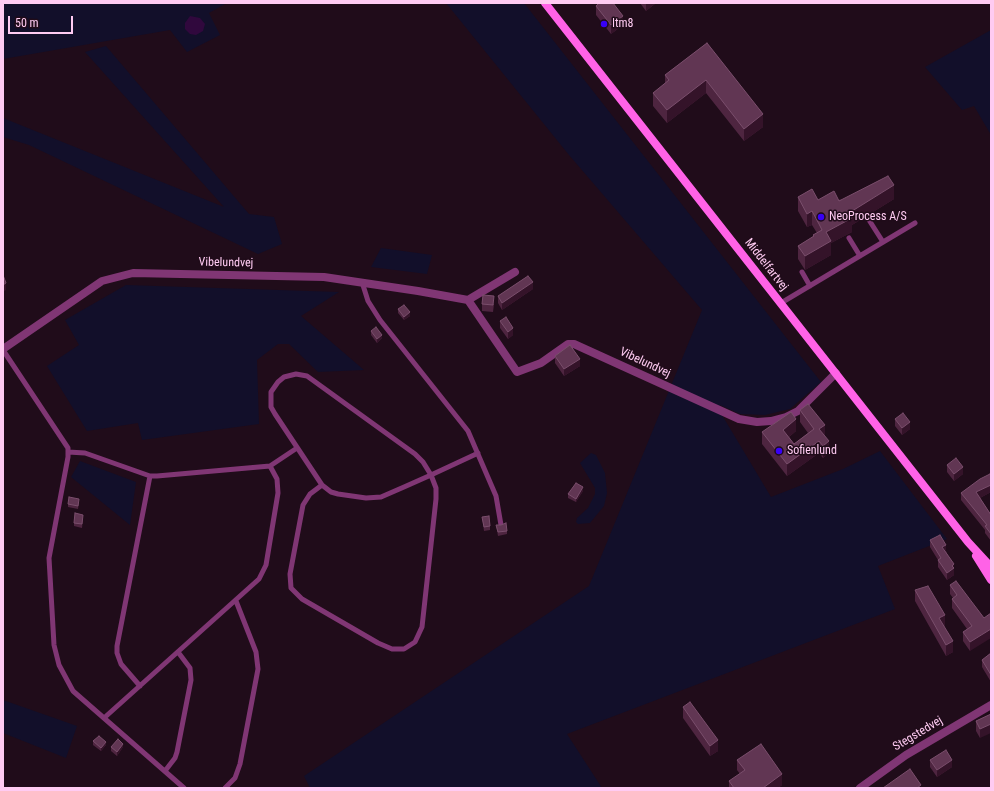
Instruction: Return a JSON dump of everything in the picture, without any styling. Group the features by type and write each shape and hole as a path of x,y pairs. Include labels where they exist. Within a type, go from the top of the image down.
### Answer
{"main road":[{"name":"Middelfartvej","path":"545,3 968,542 991,567"},
{"name":"Middelfartvej","path":"968,542 991,580"}],"street":[{"path":"468,300 515,272"},
{"name":"Vibelundvej","path":"3,349 96,285 116,276 133,274 316,277 362,282 468,300 517,372 541,363 568,344 574,344 739,419 756,422 771,422 786,417 798,411 836,373"},
{"name":"Stegstedvej","path":"860,788 906,755 991,705"}],"lane":[{"path":"870,220 883,242"},
{"path":"781,303 915,223"},
{"path":"849,238 860,256"},
{"path":"802,272 810,286"},
{"path":"362,282 368,301 380,320 464,424 496,496 501,525"},
{"path":"3,349 63,438 68,452 49,558 55,650 59,665 73,690 184,788"},
{"path":"322,485 310,494 304,505 290,574 291,588 302,600 378,643 398,650 404,649 415,642 422,627 436,499 436,488 431,475 423,462 415,454 307,376 296,374 284,377 278,382 271,392 270,400 275,414 322,485 330,492 366,498 381,497 431,475 478,454"},
{"path":"68,452 85,453 150,476 270,466 297,448"},
{"path":"104,718 259,580 266,565 278,493 276,479 270,466"},
{"path":"140,686 121,664 117,653 117,646 150,476"},
{"path":"225,788 235,778 240,764 258,668 256,652 236,601"},
{"path":"165,771 177,752 191,680 190,668 178,652"}],"shaded area":[{"path":"3,3 227,3 209,13 220,35 187,52 170,30 3,59"},
{"path":"446,3 524,3 821,382 790,409 765,415 740,414 720,405 722,415 771,497 843,469 880,451 947,539 878,566 895,609 567,734 602,788 310,788 304,776 589,586 702,310 569,155"},
{"path":"190,16 200,18 205,24 203,31 196,35 190,34 185,29 185,23"},
{"path":"991,30 991,135 974,106 962,110 925,67"},
{"path":"106,46 249,214 274,217 282,244 258,254 29,145 3,137 3,118 224,207 85,52"},
{"path":"381,248 432,255 427,274 371,267"},
{"path":"126,285 339,292 301,316 364,370 318,372 289,344 278,344 257,360 259,424 142,440 138,423 87,431 47,366 79,345 65,320"},
{"path":"591,453 596,455 605,473 607,493 604,506 590,523 578,524 576,522 577,518 588,508 595,494 595,488 580,463"},
{"path":"80,461 136,482 130,525 71,477"},
{"path":"3,700 77,726 66,758 3,733"}],"building":[{"path":"599,3 613,3 623,16 611,25 596,6"},
{"path":"707,43 763,114 744,129 706,80 667,110 653,93 669,80 665,75"},
{"path":"888,176 894,185 849,213 852,218 826,232 831,241 805,256 798,246 822,230 812,211 807,214 798,197 812,189 818,200 834,191 839,201"},
{"path":"3,275 6,283 3,285"},
{"path":"528,276 533,282 502,303 498,296"},
{"path":"483,295 494,296 493,305 482,304"},
{"path":"404,305 410,312 404,317 398,309"},
{"path":"506,317 513,328 508,332 500,321"},
{"path":"376,327 382,335 377,339 371,331"},
{"path":"570,345 580,359 564,369 555,356"},
{"path":"808,404 825,425 819,429 829,441 823,446 819,441 787,464 762,432 791,412 796,419 783,430 794,444 814,429 800,410"},
{"path":"903,413 910,422 902,428 895,419"},
{"path":"956,458 963,467 954,474 947,465"},
{"path":"990,474 991,485 976,492 991,515 991,534 985,526 987,525 961,493 980,479"},
{"path":"576,483 583,487 576,499 568,494"},
{"path":"69,497 79,499 78,506 68,504"},
{"path":"75,513 83,515 82,524 74,523"},
{"path":"489,516 490,526 484,527 482,517"},
{"path":"506,523 507,531 498,532 496,525"},
{"path":"940,535 946,545 942,547 954,564 952,566 954,568 947,573 938,560 941,558 930,540"},
{"path":"956,581 984,618 991,613 991,629 970,642 963,632 972,626 952,599 957,595 950,585"},
{"path":"928,586 945,615 939,618 953,641 946,645 915,590"},
{"path":"991,653 991,675 982,660"},
{"path":"690,702 718,740 710,746 683,707"},
{"path":"991,714 991,724 980,729 976,721"},
{"path":"99,736 106,742 101,748 93,741"},
{"path":"118,739 123,744 117,752 111,747"},
{"path":"761,744 782,774 763,788 734,788 729,781 745,770 737,760"},
{"path":"946,750 952,760 937,770 930,760"},
{"path":"910,769 921,785 917,788 883,788"}],"place":[{"name":"Itm8","path":"604,24"},
{"name":"NeoProcess A/S","path":"821,217"},
{"name":"Sofienlund","path":"779,451"}]}
